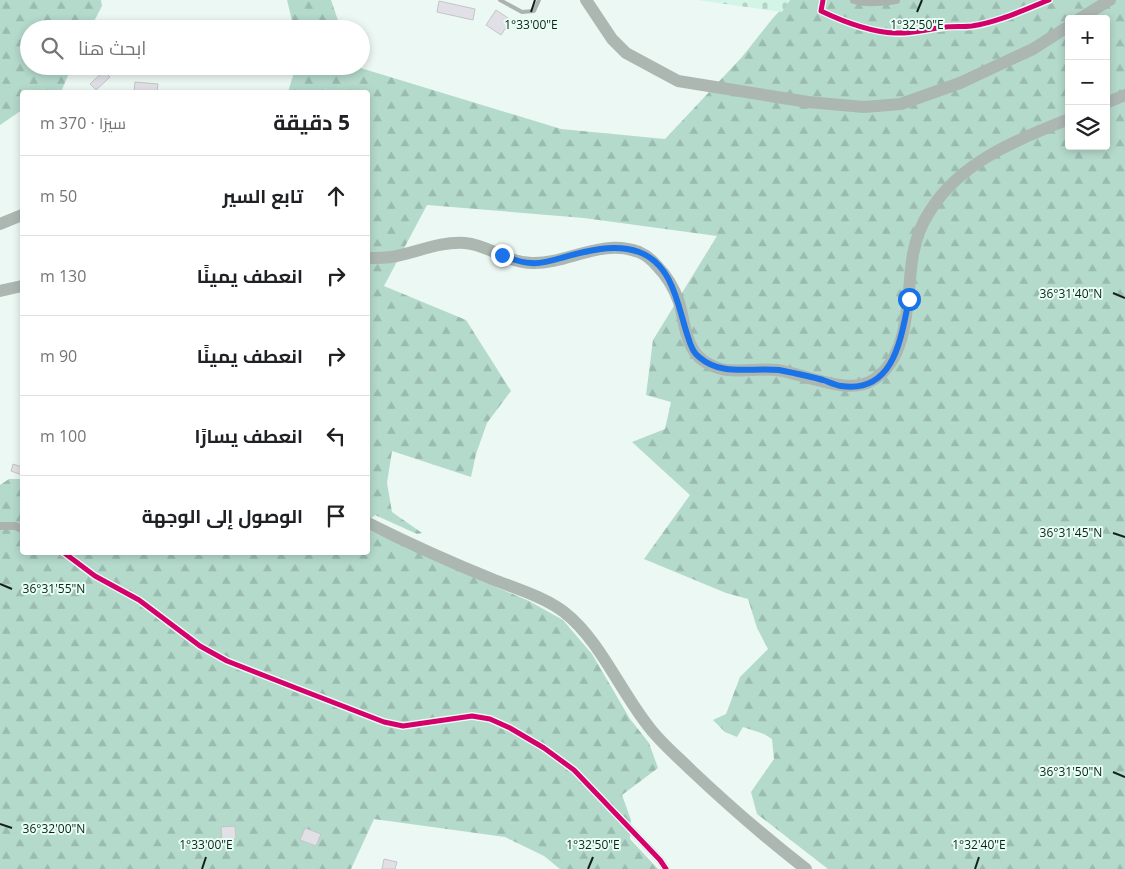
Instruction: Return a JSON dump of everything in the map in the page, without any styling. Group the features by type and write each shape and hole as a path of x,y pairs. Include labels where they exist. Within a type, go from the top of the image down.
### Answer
{"main road":[{"path":"586,0 612,39 626,52 678,81 808,102 864,107 901,104 960,83 1033,49 1065,29"},
{"path":"1086,15 1110,0"},
{"path":"1110,101 1125,95"},
{"path":"370,258 391,257 438,245 466,243 485,247 517,261 531,263 616,247 634,251 652,260 664,272 673,287 679,303 690,344 697,356 707,363 722,369 778,370 841,386 856,386 871,382 891,364 901,338 909,299 916,242 921,226 939,198 972,166 988,156 1033,133 1065,121"},
{"path":"0,224 20,216"},
{"path":"0,291 20,286"},
{"path":"370,524 436,556 539,598 562,610 577,623 590,639 627,698 650,729 764,837 806,869"}],"street":[{"path":"823,0 821,11 836,18 870,30 895,33 987,23 1048,0"},
{"path":"854,0 860,2 896,0"},
{"path":"0,526 15,526 20,528"},
{"path":"67,555 95,576 140,600 200,646 227,661 287,685 384,722 403,726 472,716 490,719 510,728 544,748 574,770 660,860 666,869"}],"lane":[{"path":"500,0 522,12 534,11 539,0"}],"green space":[{"path":"0,0 101,0 102,6 95,20 20,20 20,75 68,75 62,90 20,90 20,111 0,125"},
{"path":"287,0 331,0 338,20 292,20"},
{"path":"697,0 790,0 782,12"},
{"path":"790,0 1125,0 1125,869 828,869 757,814 751,792 774,759 772,739 764,734 743,727 737,737 725,732 713,720 726,714 740,677 768,649 757,628 748,599 726,593 644,559 690,495 632,442 665,429 671,402 646,395 653,340 717,236 584,218 427,205 384,286 466,320 511,391 487,423 476,454 471,477 392,451 387,483 392,512 422,533 417,534 375,515 370,519 370,90 289,90 293,75 370,75 370,71 561,129 665,139 742,57"},
{"path":"9,479 20,479 20,555 370,555 370,531 529,601 563,620 592,654 630,719 649,743 658,768 622,795 631,820 630,839 658,869 560,869 544,856 505,837 374,819 351,869 0,869 0,485"}],"building":[{"path":"439,1 475,9 473,20 437,12"},
{"path":"496,10 511,20 501,35 486,25"},
{"path":"100,75 108,75 110,77 96,90 90,84"},
{"path":"135,82 158,84 157,90 134,90"},
{"path":"13,464 20,466 20,474 11,471"},
{"path":"235,826 236,839 222,840 221,827"},
{"path":"305,828 321,834 316,846 300,840"},
{"path":"384,859 397,862 395,869 382,869"}],"cycle path":[{"path":"823,0 821,11 839,19 876,31 901,33 992,22 1049,0"},
{"path":"67,555 95,576 139,600 200,646 227,661 384,722 403,726 472,716 490,719 510,728 544,748 574,770 660,860 666,869"}],"route":[{"path":"502,255 517,261 531,263 616,247 640,252 652,260 664,272 673,287 679,303 690,344 697,356 707,363 722,369 778,370 841,386 856,386 871,382 891,364 901,338 909,299"}]}
